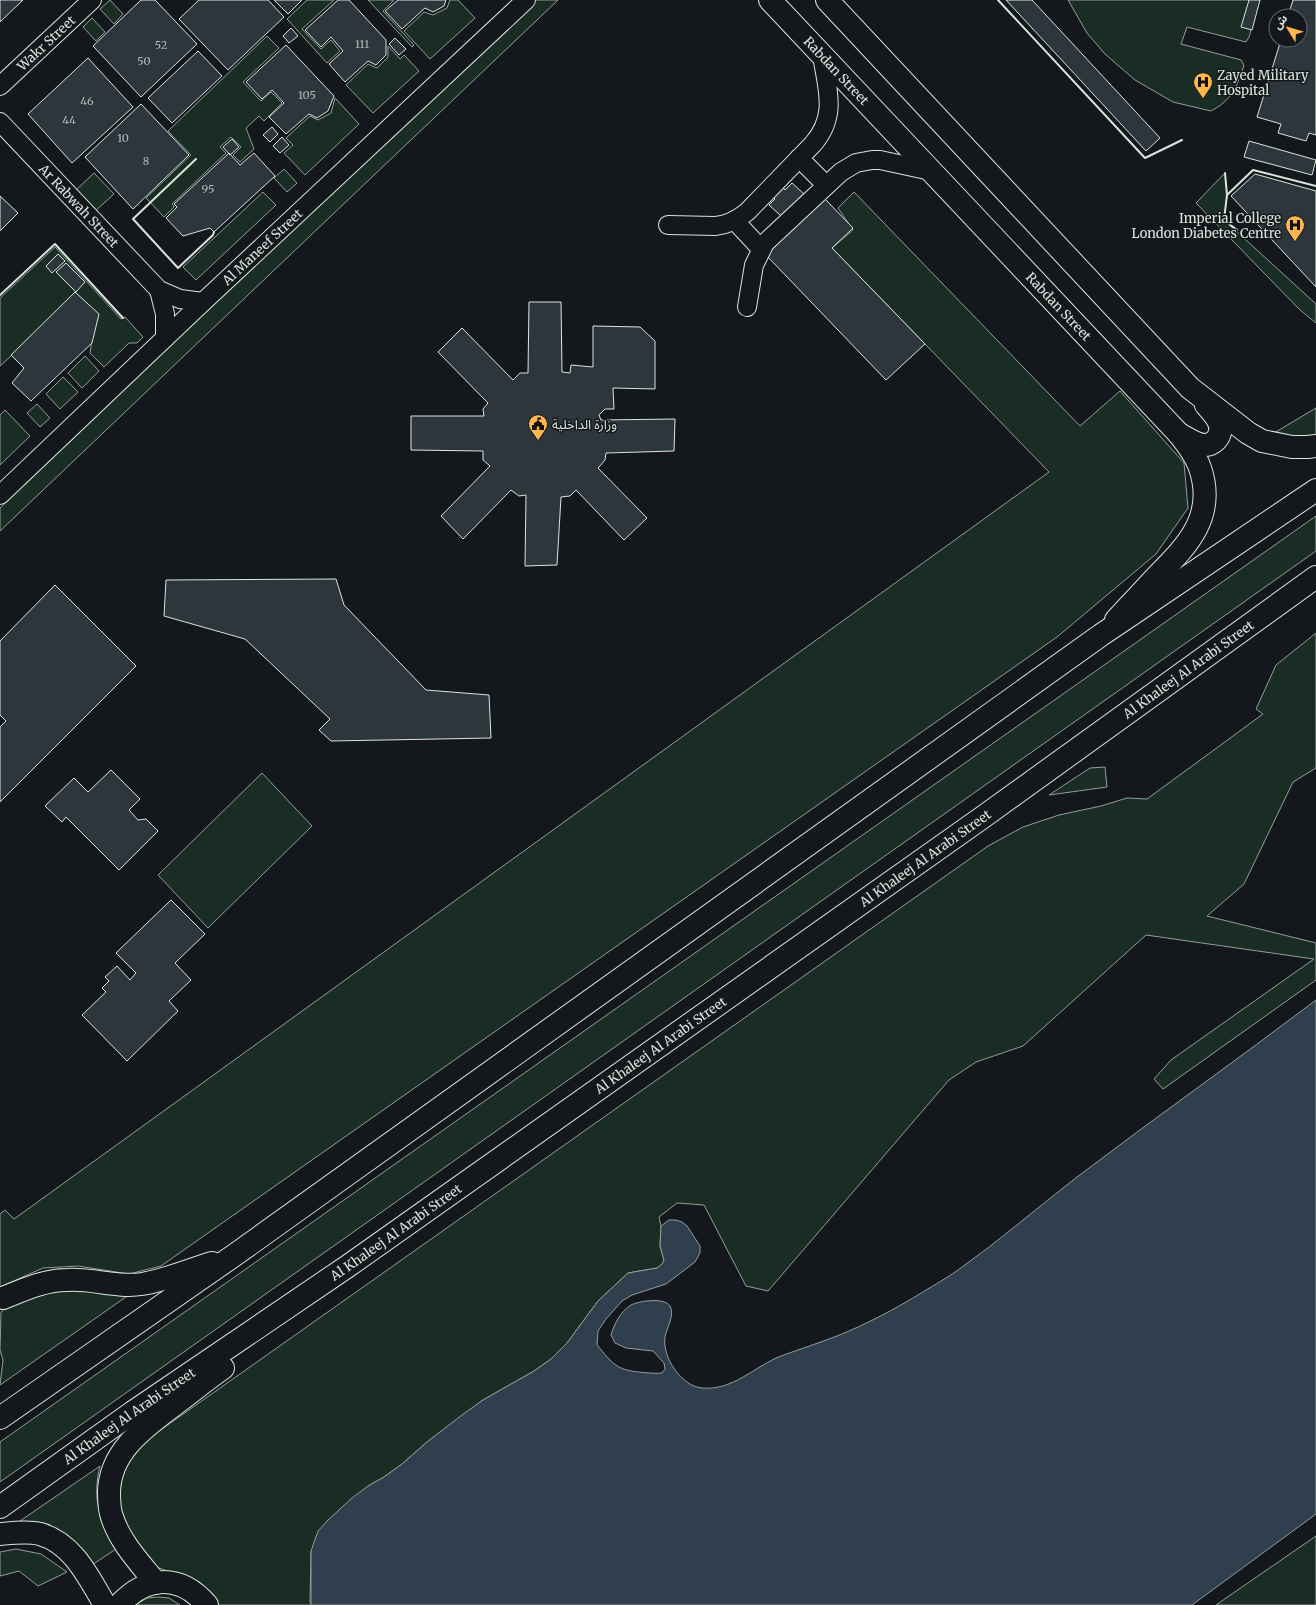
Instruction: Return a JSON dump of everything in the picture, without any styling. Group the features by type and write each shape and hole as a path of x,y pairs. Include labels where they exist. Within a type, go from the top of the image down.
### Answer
{"main road":[{"name":"Rabdan Street","path":"770,0 1179,434 1191,451 1202,472 1205,483 1205,499 1202,517 1194,533 1184,549 1101,635"},
{"path":"827,0 1217,416 1220,424 1220,434 1213,442 1205,445 1196,443 1179,434"},
{"path":"1190,388 1248,433 1262,441 1292,447 1316,446"},
{"path":"0,1418 236,1254 1101,635 1316,490"},
{"name":"Al Khaleej Al Arabi Street","path":"0,1507 133,1412 348,1266 983,817 1316,577"},
{"path":"1,1299 47,1282 67,1280 128,1285 143,1284 164,1279 236,1254"},
{"path":"156,1583 127,1547 111,1516 109,1485 112,1472 123,1450 142,1429 227,1365 348,1266"},
{"path":"0,1534 40,1534 53,1540 78,1560 105,1605"},
{"path":"119,1605 129,1594 142,1587 156,1583 171,1582 186,1587 199,1595 208,1605"}],"street":[{"name":"Wakr Street","path":"0,86 92,0"},
{"name":"Al Maneef Street","path":"0,495 164,338 526,0"},
{"path":"668,224 722,226 735,221 747,212 820,136 826,126 829,116 829,98 822,55"},
{"name":"Ar Rabwah Street","path":"0,122 158,290 180,299 203,302"},
{"path":"799,158 826,185"},
{"path":"747,306 754,265 761,249 769,238 826,185 848,167 864,161 880,160 931,171"},
{"path":"735,221 761,249"},
{"name":"Ar Rabwah Street","path":"158,290 165,314 164,338"}],"green space":[{"path":"110,0 123,14 114,24 100,9"},
{"path":"307,0 334,0 302,29 321,49 331,40 340,51 327,63 287,19"},
{"path":"368,0 394,0 383,11 414,45 412,47"},
{"path":"450,0 458,0 475,18 430,59 404,31 424,12 433,15 447,8"},
{"path":"534,0 558,0 0,531 0,508"},
{"path":"1068,0 1249,0 1251,27 1249,38 1246,42 1187,27 1181,44 1241,60 1244,65 1233,92 1224,102 1211,111 1173,102 1135,80 1105,54 1087,33"},
{"path":"92,18 105,32 96,41 83,27"},
{"path":"267,36 279,48 243,82 261,101 271,92 282,103 264,121 259,116 246,128 254,149 240,162 233,155 241,147 231,137 220,147 226,153 172,204 174,207 164,217 146,198 191,155 168,131"},
{"path":"388,46 400,59 404,55 419,71 373,113 346,85 368,64 377,68 388,57"},
{"path":"335,98 359,124 305,175 284,153 293,145 286,138 310,116 318,120 331,113"},
{"path":"284,169 297,183 287,192 274,178"},
{"path":"94,173 114,194 93,213 74,192"},
{"path":"1225,173 1227,195 1224,220 1316,304 1316,323 1300,310 1196,203"},
{"path":"263,192 276,205 196,280 183,267"},
{"path":"854,192 1080,426 1120,391 1184,463 1188,508 1156,554 1057,637 161,1266 129,1274 78,1266 43,1268 0,1287 0,1214 5,1210 14,1219 1049,472 832,248 853,230 838,208"},
{"path":"55,247 121,319 125,317 143,337 137,343 129,343 104,367 90,353 96,315 78,295 0,366 0,298"},
{"path":"85,356 99,371 82,388 68,373"},
{"path":"63,377 78,392 60,409 46,394"},
{"path":"37,404 50,418 40,427 27,413"},
{"path":"1316,408 1316,438 1310,439 1274,433"},
{"path":"5,410 30,436 0,465 0,415"},
{"path":"1316,516 1316,551 0,1482 0,1442"},
{"path":"1316,633 1316,768 1293,782 1244,884 1207,916 1316,943 1316,980 1163,1089 1154,1079 1171,1060 1314,959 1146,935 1023,1046 976,1062 949,1080 768,1291 746,1286 704,1205 677,1203 659,1217 661,1226 660,1246 664,1260 663,1264 657,1268 628,1273 598,1301 567,1343 551,1359 534,1371 483,1400 427,1442 402,1464 368,1486 311,1551 310,1602 312,1605 218,1605 200,1583 159,1568 144,1558 133,1546 119,1510 122,1467 145,1441 988,846 1023,827 1059,815 1101,806 1127,798 1147,799 1263,714 1256,709 1276,665"},
{"path":"1105,767 1107,787 1049,795 1090,768"},
{"path":"262,773 312,826 208,928 158,875"},
{"path":"57,1286 133,1292 0,1385 3,1360 0,1350 1,1312 14,1301"},
{"path":"100,1466 97,1499 101,1519 116,1549 92,1565 34,1523 20,1521"},
{"path":"1316,1536 1316,1605 1216,1605"},
{"path":"16,1549 41,1554 67,1572 38,1586 19,1571 0,1576 0,1552"},
{"path":"147,1598 169,1598 180,1605 135,1605"}],"water":[{"path":"1316,1000 1316,1514 1192,1605 311,1605 311,1551 318,1531 327,1521 352,1498 402,1464 427,1442 462,1415 483,1400 534,1371 551,1359 567,1343 598,1301 628,1273 657,1268 662,1264 664,1260 660,1246 661,1226 669,1220 682,1222 687,1226 700,1246 700,1253 695,1262 666,1284 632,1295 622,1301 606,1319 598,1331 597,1345 613,1363 623,1369 640,1372 662,1373 665,1369 664,1363 653,1351 626,1348 615,1343 611,1335 618,1318 631,1305 645,1301 662,1301 670,1306 672,1313 665,1337 665,1345 674,1369 687,1382 694,1386 713,1388 724,1386 734,1382 771,1360 837,1336 870,1321 949,1276 988,1248 1107,1155"}],"building":[{"path":"0,0 23,0 0,22"},
{"path":"141,0 155,0 197,44 141,97 93,46"},
{"path":"199,0 268,0 284,17 228,70 179,19"},
{"path":"274,0 302,0 288,14"},
{"path":"338,0 349,0 386,40 386,55 376,65 368,61 345,82 329,64 343,51 331,37 321,47 305,30"},
{"path":"398,0 446,0 444,6 433,12 425,8 402,29 385,11"},
{"path":"1006,0 1032,0 1160,138 1146,151"},
{"path":"1249,0 1260,0 1252,30 1241,27"},
{"path":"1293,0 1316,0 1316,135 1309,133 1306,141 1278,133 1281,124 1257,117 1279,48 1308,48 1308,8 1290,8"},
{"path":"291,28 298,36 289,43 283,36"},
{"path":"395,38 406,49 399,55 389,44"},
{"path":"286,45 334,96 328,111 317,118 309,114 286,134 269,117 284,103 272,90 262,99 246,82"},
{"path":"198,51 222,76 172,123 148,98"},
{"path":"88,58 133,107 72,163 28,114"},
{"path":"141,104 189,155 133,209 85,157"},
{"path":"272,127 278,134 270,142 263,135"},
{"path":"282,137 289,145 280,153 273,146"},
{"path":"232,139 239,147 230,155 223,147"},
{"path":"1249,141 1316,160 1312,175 1244,157"},
{"path":"229,153 240,165 254,153 275,176 214,232 210,228 183,236 166,218 177,207 174,204"},
{"name":"Imperial College London Diabetes Centre","path":"1255,174 1316,191 1316,287 1231,196"},
{"path":"792,183 804,194 796,201 790,215 785,211 781,216 769,205 775,199 771,195 781,185 785,190"},
{"path":"0,196 18,213 0,231"},
{"path":"825,199 853,228 832,248 925,344 886,380 766,255"},
{"path":"58,254 65,261 52,273 46,266"},
{"path":"66,263 85,282 76,292 56,272"},
{"path":"75,292 99,314 92,343 31,401 12,383 24,368 11,355"},
{"path":"529,302 561,302 562,372 570,373 571,365 593,367 593,326 640,327 655,341 655,389 613,388 614,409 605,409 599,415 601,420 675,419 674,451 606,453 605,460 598,468 647,518 624,540 576,490 570,496 561,497 557,565 525,566 526,495 519,496 511,490 463,539 441,516 490,466 483,460 483,451 411,450 411,416 484,416 483,409 488,403 438,352 462,328 513,380 520,373 528,373"},
{"path":"336,579 344,605 426,690 489,695 491,738 331,741 319,730 330,719 245,639 164,616 166,580"},
{"path":"55,585 136,666 0,802 0,727 6,721 0,715 0,641"},
{"path":"111,770 140,799 129,810 138,820 146,819 158,831 119,870 66,817 62,822 45,806 74,778 88,792"},
{"path":"171,900 205,934 175,963 191,980 169,1001 178,1011 127,1061 82,1015 106,992 102,988 109,981 105,977 117,966 130,980 136,973 116,953"}],"wall":[{"path":"998,0 1145,158 1182,140"},
{"path":"196,159 133,219 178,268 213,235 214,232"},
{"path":"1227,195 1253,170 1316,186"},
{"path":"1225,173 1227,195 1224,220 1237,230"},
{"path":"0,295 55,244 123,318"}],"place":[{"name":"Zayed Military Hospital","path":"1203,99"},
{"name":"Imperial College London Diabetes Centre","path":"1295,242"},
{"name":"وزارة الداخلية","path":"538,441"}]}
